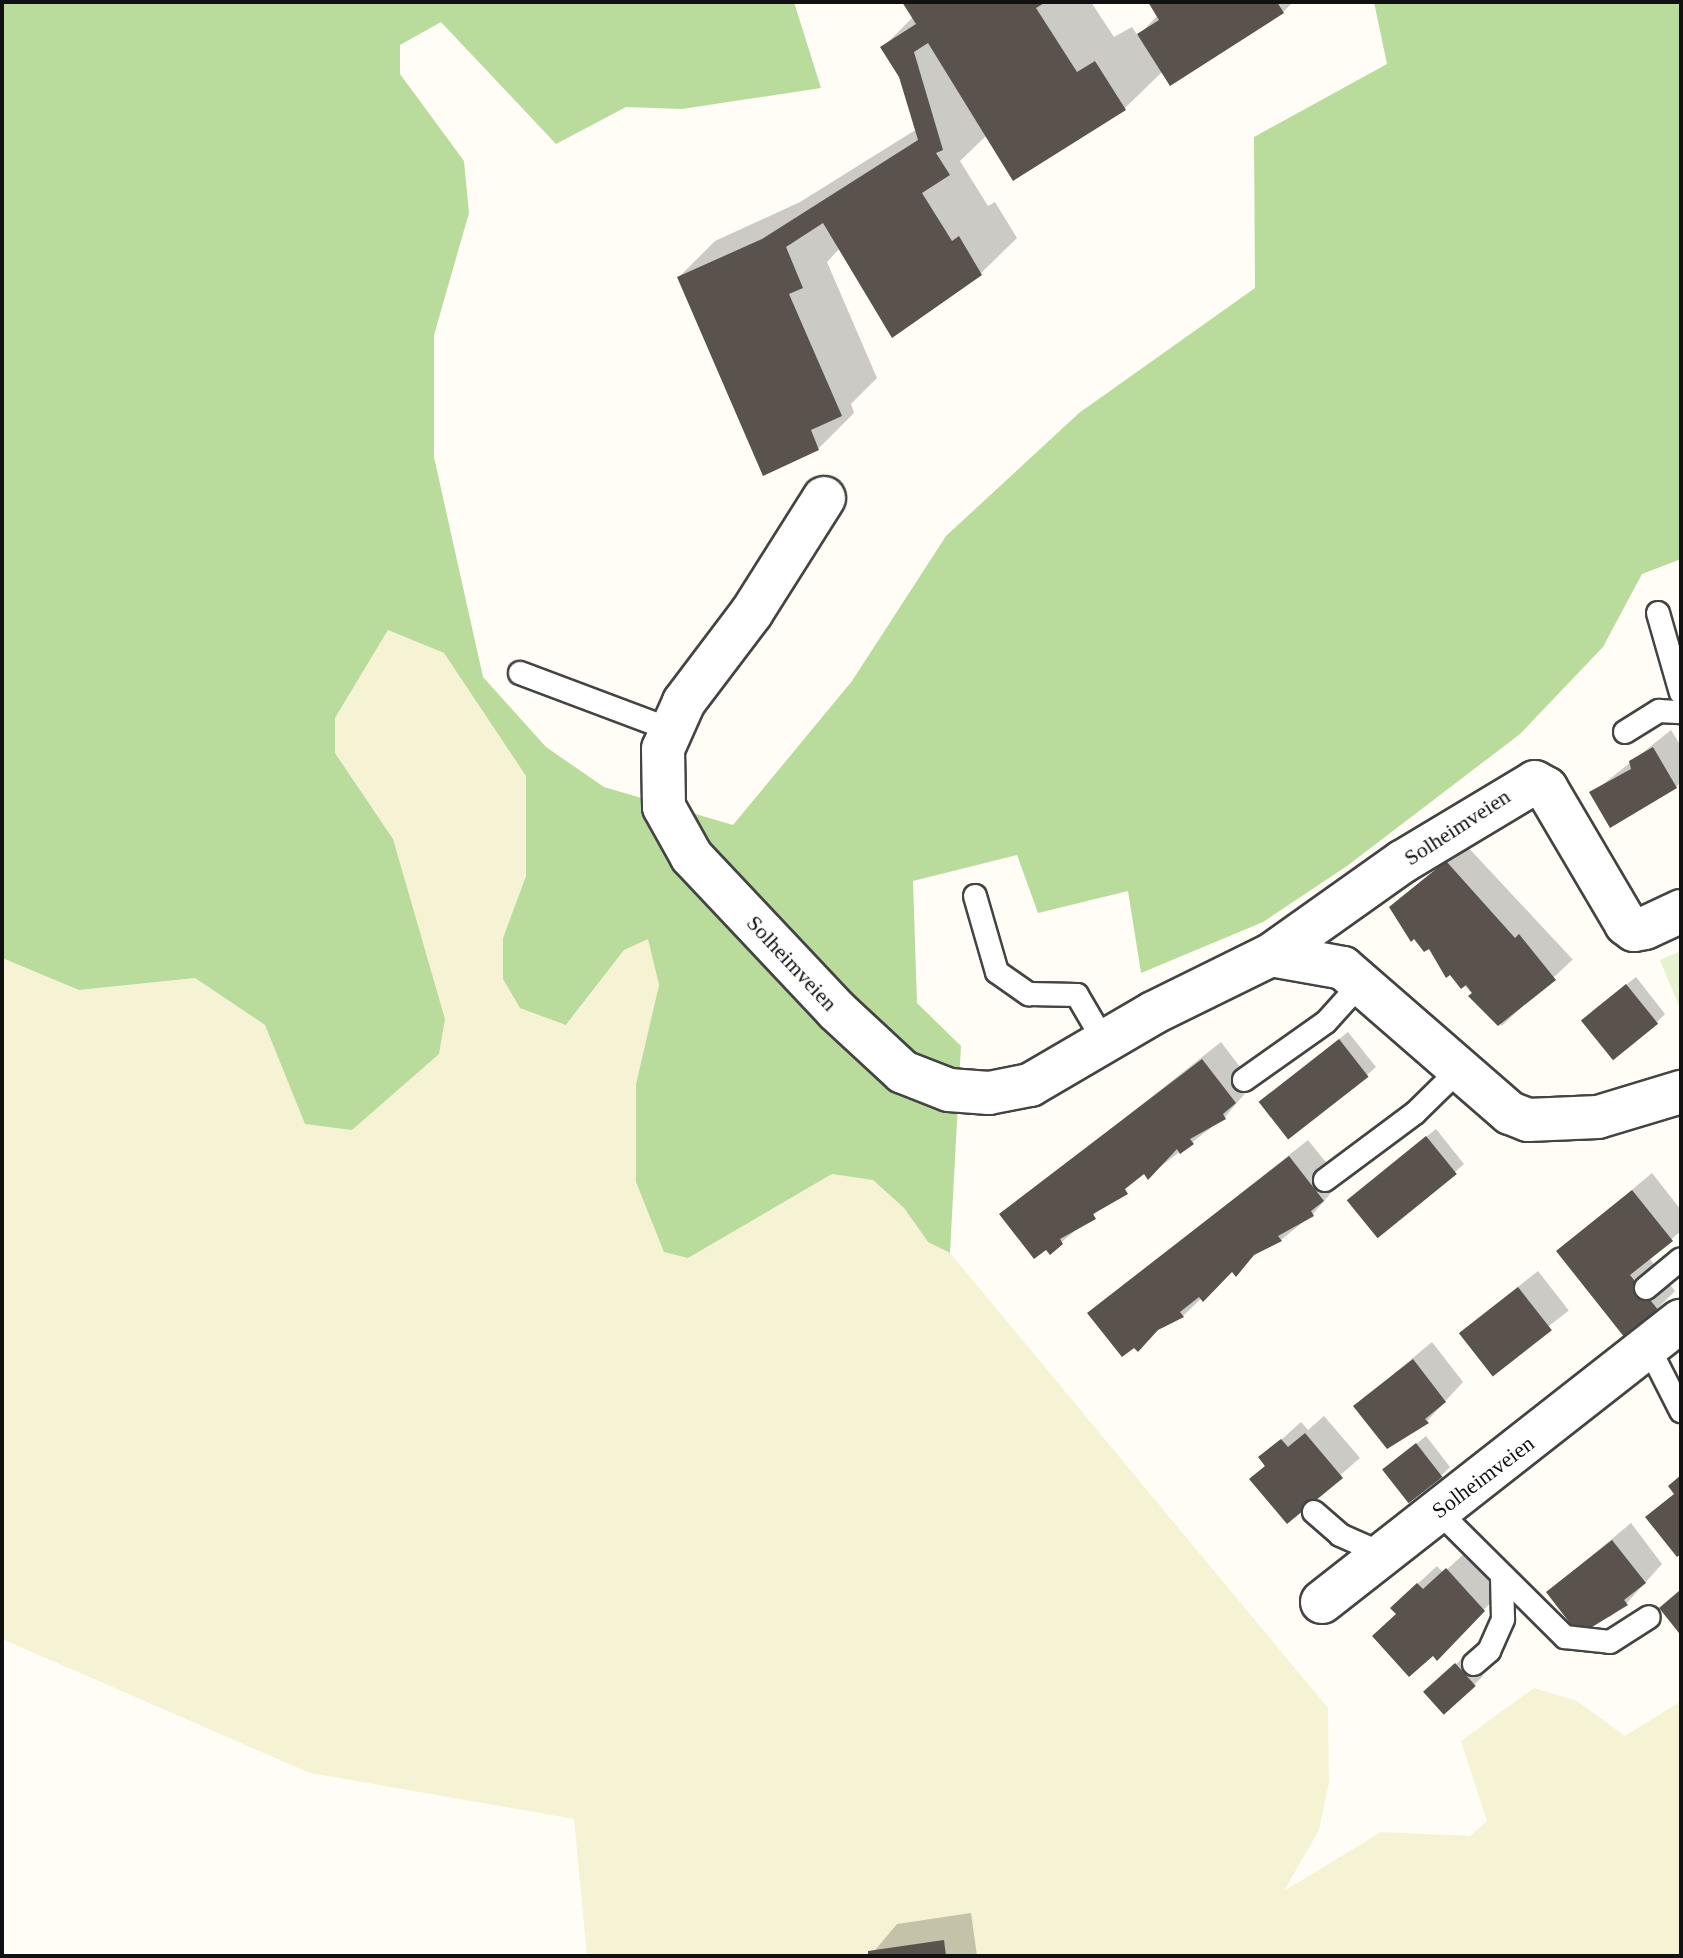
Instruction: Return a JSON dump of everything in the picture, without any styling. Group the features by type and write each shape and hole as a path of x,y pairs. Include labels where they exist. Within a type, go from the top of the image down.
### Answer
{"street":[{"name":"Solheimveien","path":"824,498 752,612 684,702 663,749 664,807 692,857 836,1010 903,1072 949,1090 989,1093 1030,1085 1271,955 1402,862 1535,782 1546,788 1626,924 1645,928 1681,911"},
{"path":"1271,955 1321,960 1363,981 1510,1113 1548,1122 1598,1117 1681,1092"},
{"name":"Solheimveien","path":"1322,1602 1681,1321"}],"lane":[{"path":"1658,613 1681,693"},
{"path":"520,673 672,730"},
{"path":"1625,732 1659,711 1681,712"},
{"path":"975,896 997,972 1029,994 1077,995 1105,1043"},
{"path":"1244,1080 1326,1022 1363,981"},
{"path":"1325,1180 1415,1113 1460,1069"},
{"path":"1646,1288 1681,1259"},
{"path":"1649,1348 1658,1375 1681,1411"},
{"path":"1438,1511 1502,1578 1565,1637 1610,1642 1649,1617"},
{"path":"1314,1512 1340,1535 1383,1554"},
{"path":"1474,1664 1489,1651 1503,1619 1502,1578"}],"shaded area":[{"path":"388,630 444,653 526,776 526,876 503,938 503,979 567,1025 624,950 648,938 659,985 636,1084 688,1258 832,1174 872,1179 904,1208 928,1242 950,1253 1328,1708 1329,1783 1319,1830 1284,1891 1381,1832 1470,1836 1487,1821 1461,1741 1534,1688 1577,1701 1625,1736 1681,1701 1681,1956 587,1956 574,1819 310,1773 2,1639 2,958 79,990 195,978 265,1025 305,1123 393,839 335,753 335,718"}],"green space":[{"path":"2,2 794,2 821,88 682,109 626,107 556,144 441,22 400,45 400,74 464,161 469,213 434,335 434,457 483,677 546,747 604,787 733,825 852,681 946,536 1079,413 1255,288 1254,137 1387,64 1374,2 1681,2 1681,559 1642,574 1603,647 1520,734 1347,866 1263,922 1141,973 1128,891 1038,913 1017,855 913,881 917,1003 961,1046 950,1253 928,1242 904,1208 873,1180 832,1174 688,1258 664,1252 636,1182 636,1084 659,985 648,939 624,950 566,1025 520,1008 503,979 503,938 526,876 526,776 444,653 388,630 335,718 335,753 393,839 445,1019 439,1054 352,1130 305,1124 265,1025 195,978 79,990 2,958"},
{"path":"1681,951 1681,1011 1660,960"}],"building":[{"path":"902,2 1046,2 1036,8 1077,72 1095,61 1126,110 1013,181 928,43 914,52 943,150 936,153 950,175 922,193 952,241 959,236 982,275 892,338 823,223 786,247 803,288 789,294 842,416 811,430 819,450 763,476 677,277 762,239 918,140 899,77 880,47 916,24"},
{"path":"1148,2 1277,2 1284,13 1170,86 1137,34 1159,20"},
{"path":"1653,747 1677,788 1610,828 1589,792 1631,769 1629,761"},
{"path":"1446,861 1515,938 1519,934 1556,980 1498,1026 1468,996 1472,993 1466,985 1461,989 1450,975 1446,978 1429,949 1424,952 1414,939 1411,942 1389,907"},
{"path":"1626,984 1658,1024 1613,1060 1581,1021"},
{"path":"1339,1039 1369,1077 1288,1140 1259,1102"},
{"path":"1202,1059 1236,1103 1223,1114 1226,1119 1190,1139 1194,1144 1180,1154 1177,1149 1148,1180 1144,1174 1125,1189 1128,1194 1093,1214 1096,1219 1060,1239 1063,1244 1050,1255 1046,1250 1034,1259 999,1214"},
{"path":"1426,1136 1457,1174 1378,1238 1347,1200"},
{"path":"1289,1156 1324,1201 1311,1211 1314,1216 1278,1236 1282,1241 1254,1255 1236,1277 1232,1272 1203,1302 1199,1297 1180,1312 1184,1317 1158,1330 1138,1352 1134,1348 1122,1357 1087,1313"},
{"path":"1632,1190 1673,1241 1630,1275 1659,1311 1625,1338 1556,1251"},
{"path":"1518,1287 1552,1330 1493,1377 1459,1333"},
{"path":"1413,1359 1446,1402 1425,1419 1429,1423 1387,1449 1353,1406"},
{"path":"1305,1433 1343,1478 1287,1524 1249,1479 1265,1466 1258,1457 1281,1439 1288,1447"},
{"path":"1416,1443 1442,1477 1409,1503 1382,1469"},
{"path":"1681,1475 1681,1554 1677,1557 1645,1517 1674,1494 1668,1486"},
{"path":"1612,1540 1646,1583 1624,1600 1628,1605 1579,1635 1546,1592"},
{"path":"1446,1568 1485,1611 1437,1661 1433,1656 1409,1677 1372,1636 1396,1614 1390,1608 1417,1583 1423,1589"},
{"path":"1679,1591 1681,1631 1679,1633 1659,1608"},
{"path":"1455,1663 1476,1686 1444,1715 1423,1692"},
{"path":"944,1940 946,1956 868,1956 868,1951"}]}
